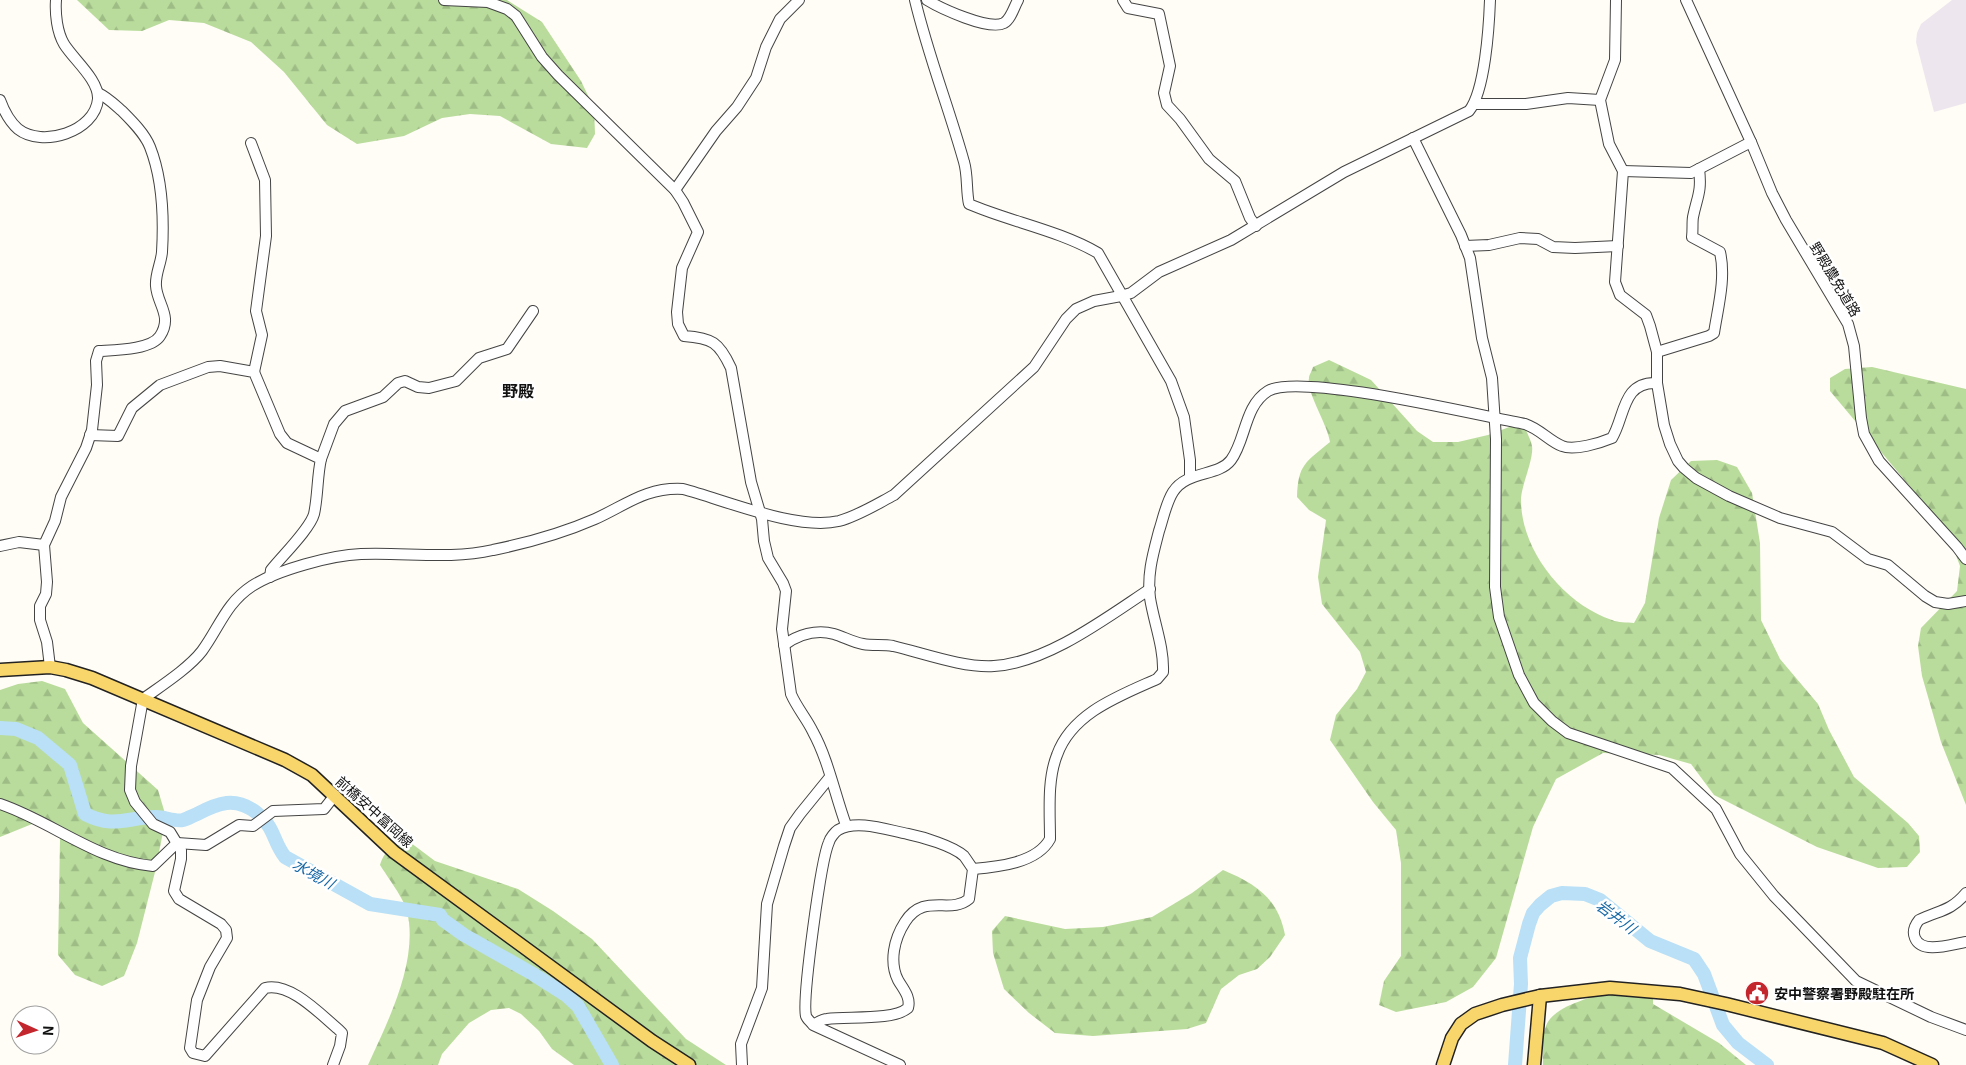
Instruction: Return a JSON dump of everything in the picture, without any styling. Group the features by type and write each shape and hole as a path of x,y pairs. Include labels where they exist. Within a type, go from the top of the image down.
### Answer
{"main road":[{"name":"前橋安中富岡線","path":"0,670 50,667 92,678 285,760 312,775 394,852 644,1035 689,1065"},
{"path":"1443,1065 1452,1038 1461,1024 1475,1014 1536,997 1610,988 1680,994 1726,1004 1884,1043 1932,1065"},
{"path":"1534,1065 1536,997"}],"street":[{"path":"0,100 11,121 19,130 31,135 62,134 85,124 95,111 98,93 96,86 64,43 57,26 56,0"},
{"path":"444,0 488,2 507,8 516,16 542,57 675,190 698,232 682,268 677,312 678,324 684,336 706,338 723,351 731,368 751,482 760,512 768,558 786,591 782,629 791,694 795,704 814,732 846,825"},
{"path":"675,190 716,131 737,107 756,78 766,47 780,19 799,0"},
{"path":"915,0 965,165 969,204 992,214 1074,240 1098,253 1171,381 1184,417 1190,460 1190,477"},
{"path":"927,0 956,15 996,25 1004,23 1009,18 1018,0"},
{"path":"1123,0 1128,8 1159,14 1170,66 1164,93 1167,105 1210,159 1235,181 1250,218 1256,226"},
{"path":"333,1065 342,1033 287,989 273,986 265,988 205,1056 193,1053 190,1048 197,1000 210,967 227,938 226,930 221,924 179,898 174,891 181,859 180,850 170,832 153,824 135,802 130,790 131,766 144,700 191,663 201,652 223,615 235,601 252,586 270,577 317,562 359,554 472,554 494,550 562,531 595,518 628,500 667,488 683,489 788,520 811,522 838,521 871,507 894,495 1034,367 1066,319 1076,309 1094,301 1131,293 1160,272 1231,240 1344,172 1469,111 1474,104 1486,52 1490,0"},
{"path":"1616,0 1615,60 1600,100 1610,144 1622,171 1615,269 1616,286 1620,294 1646,316 1657,352 1657,383 1664,425 1678,461 1696,478 1729,496 1780,518 1832,532 1868,559 1888,565 1935,602 1948,604 1966,602"},
{"name":"野殿農免道路","path":"1686,0 1782,214 1848,324 1854,346 1861,418 1864,434 1871,448 1879,461 1966,559"},
{"path":"50,667 47,642 40,620 40,606 46,594 47,582 44,545 55,522 61,497 86,448 90,435 97,386 96,361 99,351 145,346 159,338 164,328 165,314 156,287 156,278 162,260 161,192 149,145 132,120 106,96 98,93"},
{"path":"1474,104 1526,104 1568,98 1600,100"},
{"path":"1413,138 1470,258 1482,338 1492,378 1495,418 1496,594 1499,617 1520,675 1534,703 1552,721 1568,733 1672,768 1716,808 1740,854 1774,896 1856,981 1931,1017 1966,1030"},
{"path":"1622,171 1684,174 1698,170 1751,142"},
{"path":"251,143 265,180 266,236 256,311 262,335 254,372 280,434 287,443 320,459"},
{"path":"1657,352 1714,333 1721,293 1722,263 1720,252 1692,237 1693,217 1700,195 1701,183 1698,170"},
{"path":"1465,246 1489,245 1520,238 1538,239 1553,247 1618,246"},
{"path":"270,577 271,570 310,524 314,513 320,459 334,424 345,411 382,397 398,384 405,381 429,388 456,381 480,358 507,349 533,311"},
{"path":"90,435 118,436 132,408 160,385 208,367 220,366 254,372"},
{"path":"973,869 1024,860 1036,855 1045,848 1050,839 1053,771 1057,755 1066,738 1077,723 1101,706 1157,679 1164,672 1164,657 1150,589 1150,565 1164,514 1173,491 1190,477 1221,468 1231,461 1245,424 1258,401 1268,391 1280,387 1330,389 1397,398 1535,427 1562,446 1588,445 1612,438 1627,398 1640,387 1650,383 1657,383"},
{"path":"0,546 19,542 44,545"},
{"path":"784,645 796,637 808,633 832,634 858,643 892,646 956,662 983,666 1015,663 1039,655 1088,630 1150,589"},
{"path":"742,1065 741,1044 762,988 767,904 784,846 790,828 830,777"},
{"path":"0,804 28,815 98,852 139,865 153,866 177,844 206,845 239,825 253,826 273,811 324,809 335,795"},
{"path":"813,1025 826,1019 883,1015 900,1012 908,1008 908,998 897,979 892,965 894,949 902,926 914,910 923,906 964,903 969,898 973,869 965,857 956,850 914,835 870,826 846,825 835,832 829,841 824,858 807,985 806,1016 813,1025 900,1065"},
{"path":"1966,893 1951,907 1919,920 1914,933 1915,940 1927,948 1966,942"}],"shaded area":[{"path":"1952,0 1966,0 1966,103 1934,112 1916,42 1917,33 1921,24"}],"green space":[{"path":"77,0 507,0 542,22 581,81 594,108 595,134 587,148 551,144 500,116 470,114 442,118 404,136 357,144 327,125 284,72 251,42 204,23 169,20 142,31 109,30"},
{"path":"1329,360 1371,380 1417,431 1433,442 1458,442 1488,435 1512,426 1525,428 1532,446 1521,498 1523,518 1528,537 1548,572 1562,588 1577,602 1614,621 1634,623 1645,603 1659,518 1671,480 1691,461 1717,460 1737,467 1752,493 1760,543 1761,620 1780,659 1818,704 1829,730 1854,777 1908,823 1919,836 1920,852 1907,867 1878,868 1817,847 1714,795 1691,764 1659,755 1603,753 1556,779 1533,827 1496,958 1473,987 1446,1002 1396,1012 1379,1005 1384,981 1401,956 1401,863 1396,830 1373,802 1330,740 1336,715 1357,689 1366,672 1360,652 1322,604 1318,577 1326,520 1309,510 1297,497 1299,477 1305,465 1309,459 1330,442 1309,384 1309,377 1313,367"},
{"path":"1872,367 1966,389 1966,805 1941,742 1922,676 1918,646 1921,628 1957,591 1960,566 1953,547 1923,502 1830,391 1830,378 1845,369"},
{"path":"42,681 65,689 83,723 158,790 166,817 155,872 137,943 124,976 102,986 75,975 58,955 60,839 55,828 32,824 0,837 0,690 18,684"},
{"path":"411,843 435,861 518,889 553,911 592,939 686,1039 726,1065 574,1065 552,1049 539,1031 521,1014 509,1008 491,1010 469,1023 442,1054 438,1065 368,1065 392,1010 405,970 409,950 410,930 407,911 399,894 380,865 385,854 391,848"},
{"path":"1223,870 1246,881 1264,894 1277,911 1285,935 1270,957 1257,969 1239,975 1221,989 1206,1023 1187,1029 1093,1036 1055,1033 1029,1013 1004,989 993,953 992,931 1005,916 1065,929 1103,927 1152,917 1192,893"},
{"path":"1610,991 1653,996 1653,1004 1719,1043 1746,1065 1543,1065 1543,1035 1550,1019 1564,1008"}],"waterway":[{"name":"水境川","path":"0,728 16,729 38,738 70,765 85,814 104,821 113,822 146,817 180,820 219,804 227,803 241,804 249,808 268,824 285,857 370,904 440,915 443,920 464,935 566,995 578,1006 612,1065"},
{"name":"岩井川","path":"1515,1065 1521,984 1520,958 1529,924 1533,913 1540,905 1551,896 1562,893 1585,894 1600,900 1650,941 1694,959 1704,974 1723,1025 1738,1043 1767,1065"}],"place":[{"name":"安中警察署野殿駐在所","path":"1757,993"}],"district":[{"name":"野殿","path":"518,390"}]}
